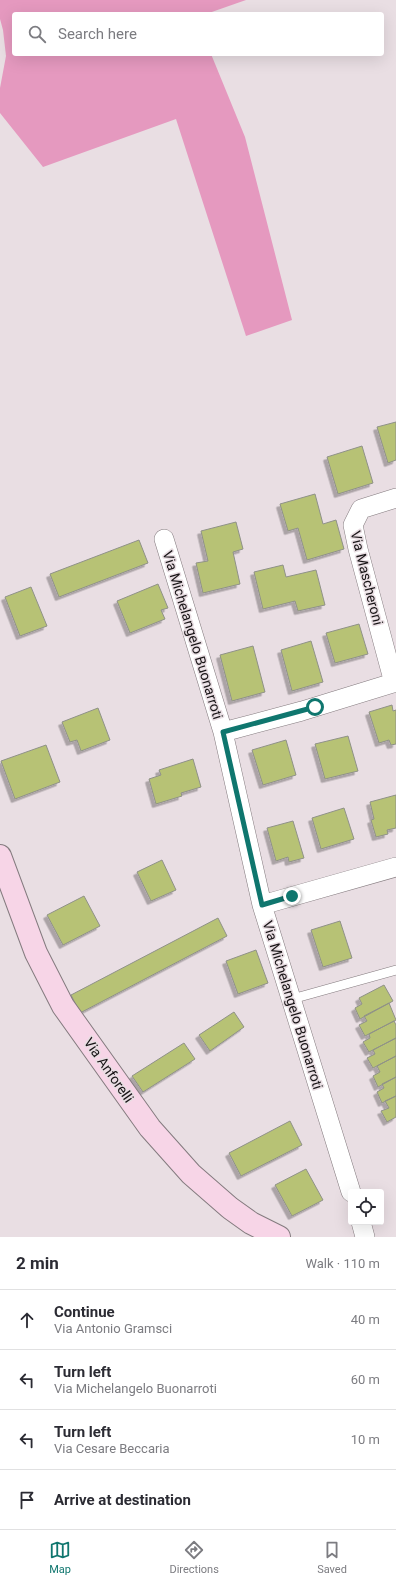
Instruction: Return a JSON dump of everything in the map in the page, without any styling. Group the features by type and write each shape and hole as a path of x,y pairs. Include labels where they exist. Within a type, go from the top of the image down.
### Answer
{"street":[{"name":"Via Mascheroni","path":"395,682 353,526 361,509 396,498"},
{"name":"Via Michelangelo Buonarroti","path":"164,539 223,732 262,905 350,1189"},
{"path":"223,732 302,711 395,682"},
{"name":"Via Anforelli","path":"0,856 36,953 64,1006 150,1128 191,1174 230,1208 251,1223 279,1237"},
{"path":"262,905 396,867"},
{"path":"362,1225 365,1237"}],"lane":[{"path":"292,999 396,970"}],"shaded area":[{"path":"0,0 246,0 212,12 12,12 12,56 212,56 245,137 292,320 246,336 176,119 43,167 0,113 0,88 6,56 3,30 0,19"}],"building":[{"path":"396,422 396,460 388,463 377,427"},
{"path":"362,446 373,483 338,494 327,457"},
{"path":"315,494 323,524 336,520 344,549 307,560 298,528 288,531 280,504"},
{"path":"236,522 243,549 233,552 240,584 203,593 196,563 208,561 201,531"},
{"path":"139,540 148,563 59,597 50,574"},
{"path":"283,565 286,577 316,570 325,605 298,611 295,601 263,609 254,572"},
{"path":"158,584 168,608 161,610 165,619 130,633 117,601"},
{"path":"31,587 47,626 20,636 5,597"},
{"path":"359,624 368,654 335,663 326,633"},
{"path":"311,641 323,682 292,691 281,650"},
{"path":"253,646 265,692 232,701 220,655"},
{"path":"392,705 393,711 396,710 396,744 391,745 389,740 379,743 369,712"},
{"path":"98,708 110,740 81,751 77,740 70,742 62,722"},
{"path":"348,736 358,771 325,779 315,744"},
{"path":"286,740 296,775 263,785 252,750"},
{"path":"46,745 60,782 15,799 1,761"},
{"path":"193,759 201,787 181,793 182,796 156,804 149,779 161,775 159,770"},
{"path":"396,795 396,828 387,830 388,834 376,837 371,820 374,819 370,802"},
{"path":"344,808 354,839 321,849 312,818"},
{"path":"293,821 304,858 289,862 288,857 276,861 267,828"},
{"path":"162,860 176,890 151,901 137,872"},
{"path":"84,896 100,926 63,945 47,915"},
{"path":"218,918 227,936 80,1013 71,995"},
{"path":"340,921 352,958 323,967 311,930"},
{"path":"256,950 268,983 238,994 226,961"},
{"path":"384,985 393,1001 360,1019 355,1008 362,1004 359,998"},
{"path":"389,1003 396,1020 365,1036 359,1025 367,1021 364,1016"},
{"path":"234,1012 244,1027 210,1051 199,1035"},
{"path":"394,1021 396,1025 396,1038 369,1052 363,1042 370,1038 369,1034"},
{"path":"396,1038 396,1056 373,1068 367,1058 375,1054 373,1050"},
{"path":"184,1043 195,1059 143,1092 132,1076"},
{"path":"396,1056 396,1077 378,1087 373,1076 380,1072 377,1066"},
{"path":"396,1077 396,1096 382,1103 377,1092 384,1088 382,1084"},
{"path":"396,1096 396,1117 387,1122 381,1111 389,1108 385,1101"},
{"path":"290,1121 302,1145 241,1176 229,1153"},
{"path":"306,1169 323,1200 292,1216 275,1185"}],"route":[{"path":"292,896 262,905 223,732 315,707"}]}
